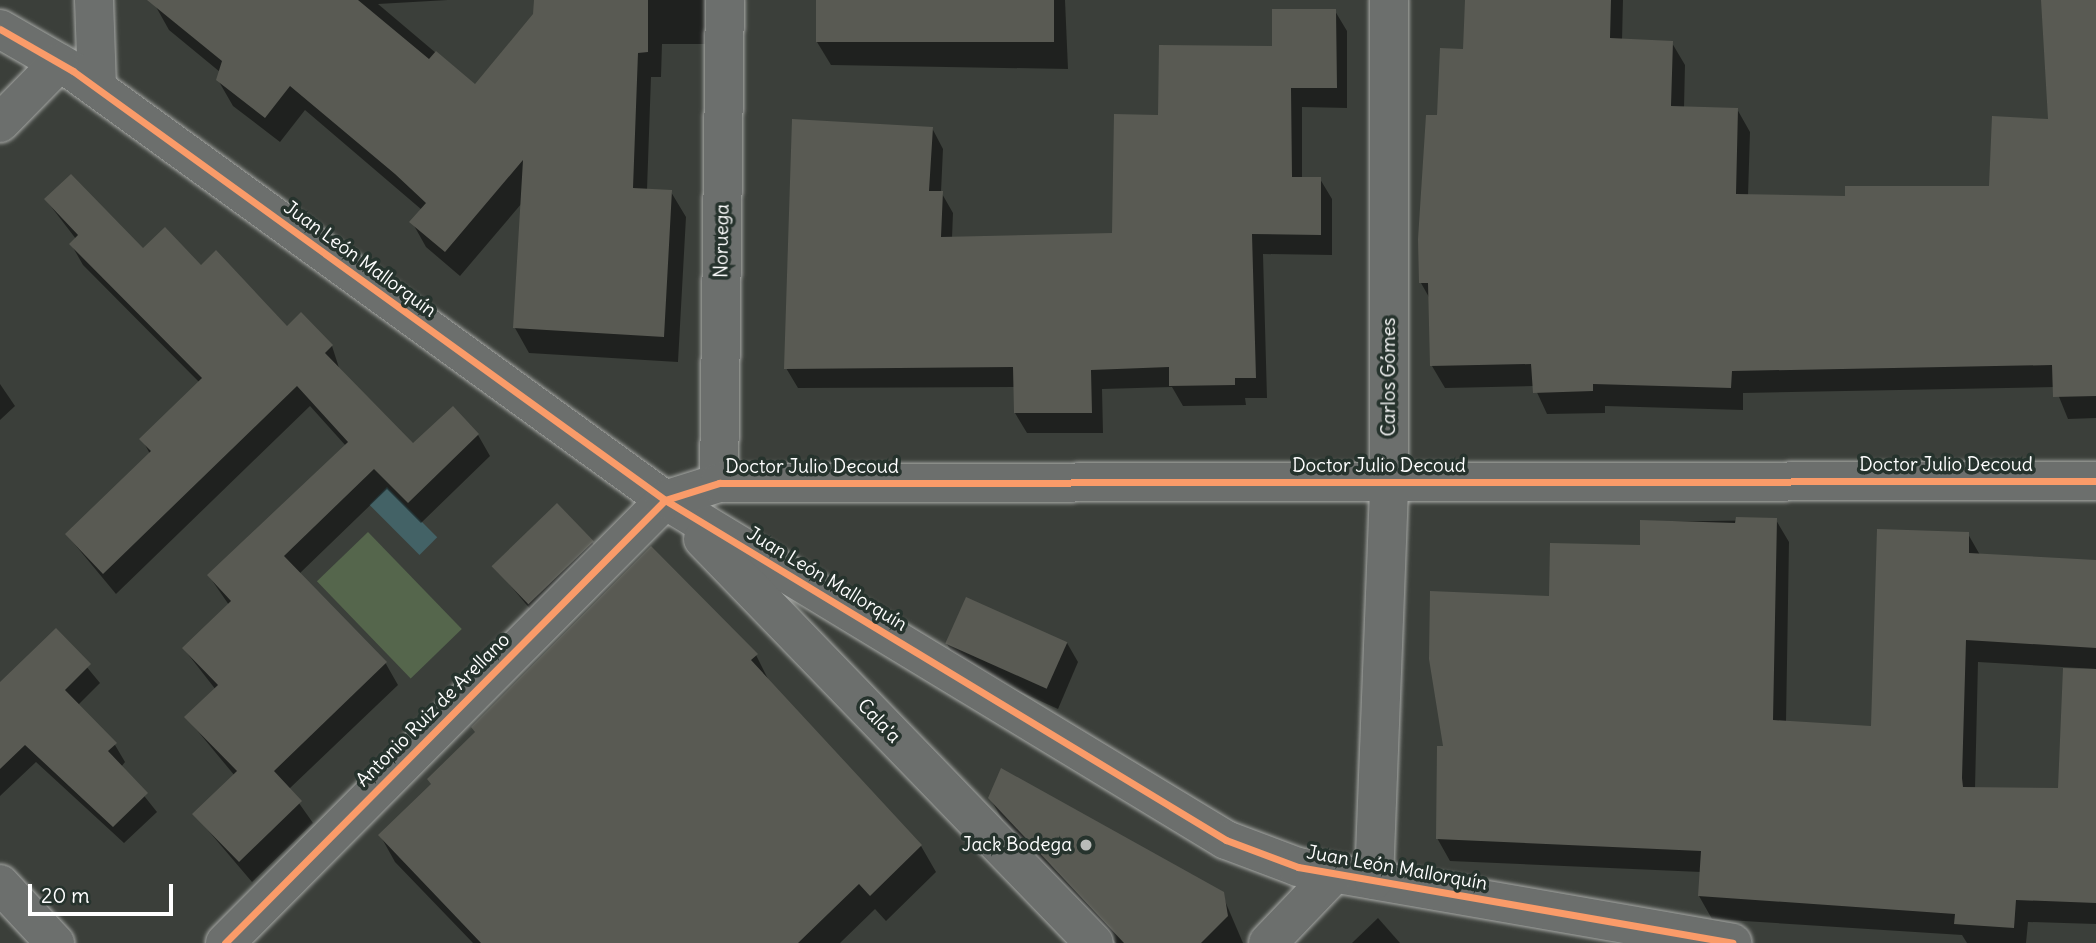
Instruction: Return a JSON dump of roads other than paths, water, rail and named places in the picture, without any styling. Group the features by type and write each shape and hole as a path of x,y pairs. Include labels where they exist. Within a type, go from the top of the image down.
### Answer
{"street":[{"path":"94,0 97,88"},
{"name":"Noruega","path":"719,483 725,0"},
{"name":"Carlos Gómes","path":"1374,880 1389,482 1389,0"},
{"name":"Juan León Mallorquín","path":"0,29 97,88 665,500 1226,840 1334,874 1732,943"},
{"path":"0,123 59,63"},
{"name":"Doctor Julio Decoud","path":"665,500 719,483 2096,481"},
{"name":"Antonio Ruiz de Arellano","path":"225,943 665,500"},
{"name":"Cala'a","path":"665,500 1094,943"},
{"path":"1268,943 1334,874"},
{"path":"0,884 55,943"}],"water":[{"path":"387,487 437,537 420,555 369,505"}],"place":[{"name":"Jack Bodega","path":"1086,845"}]}
